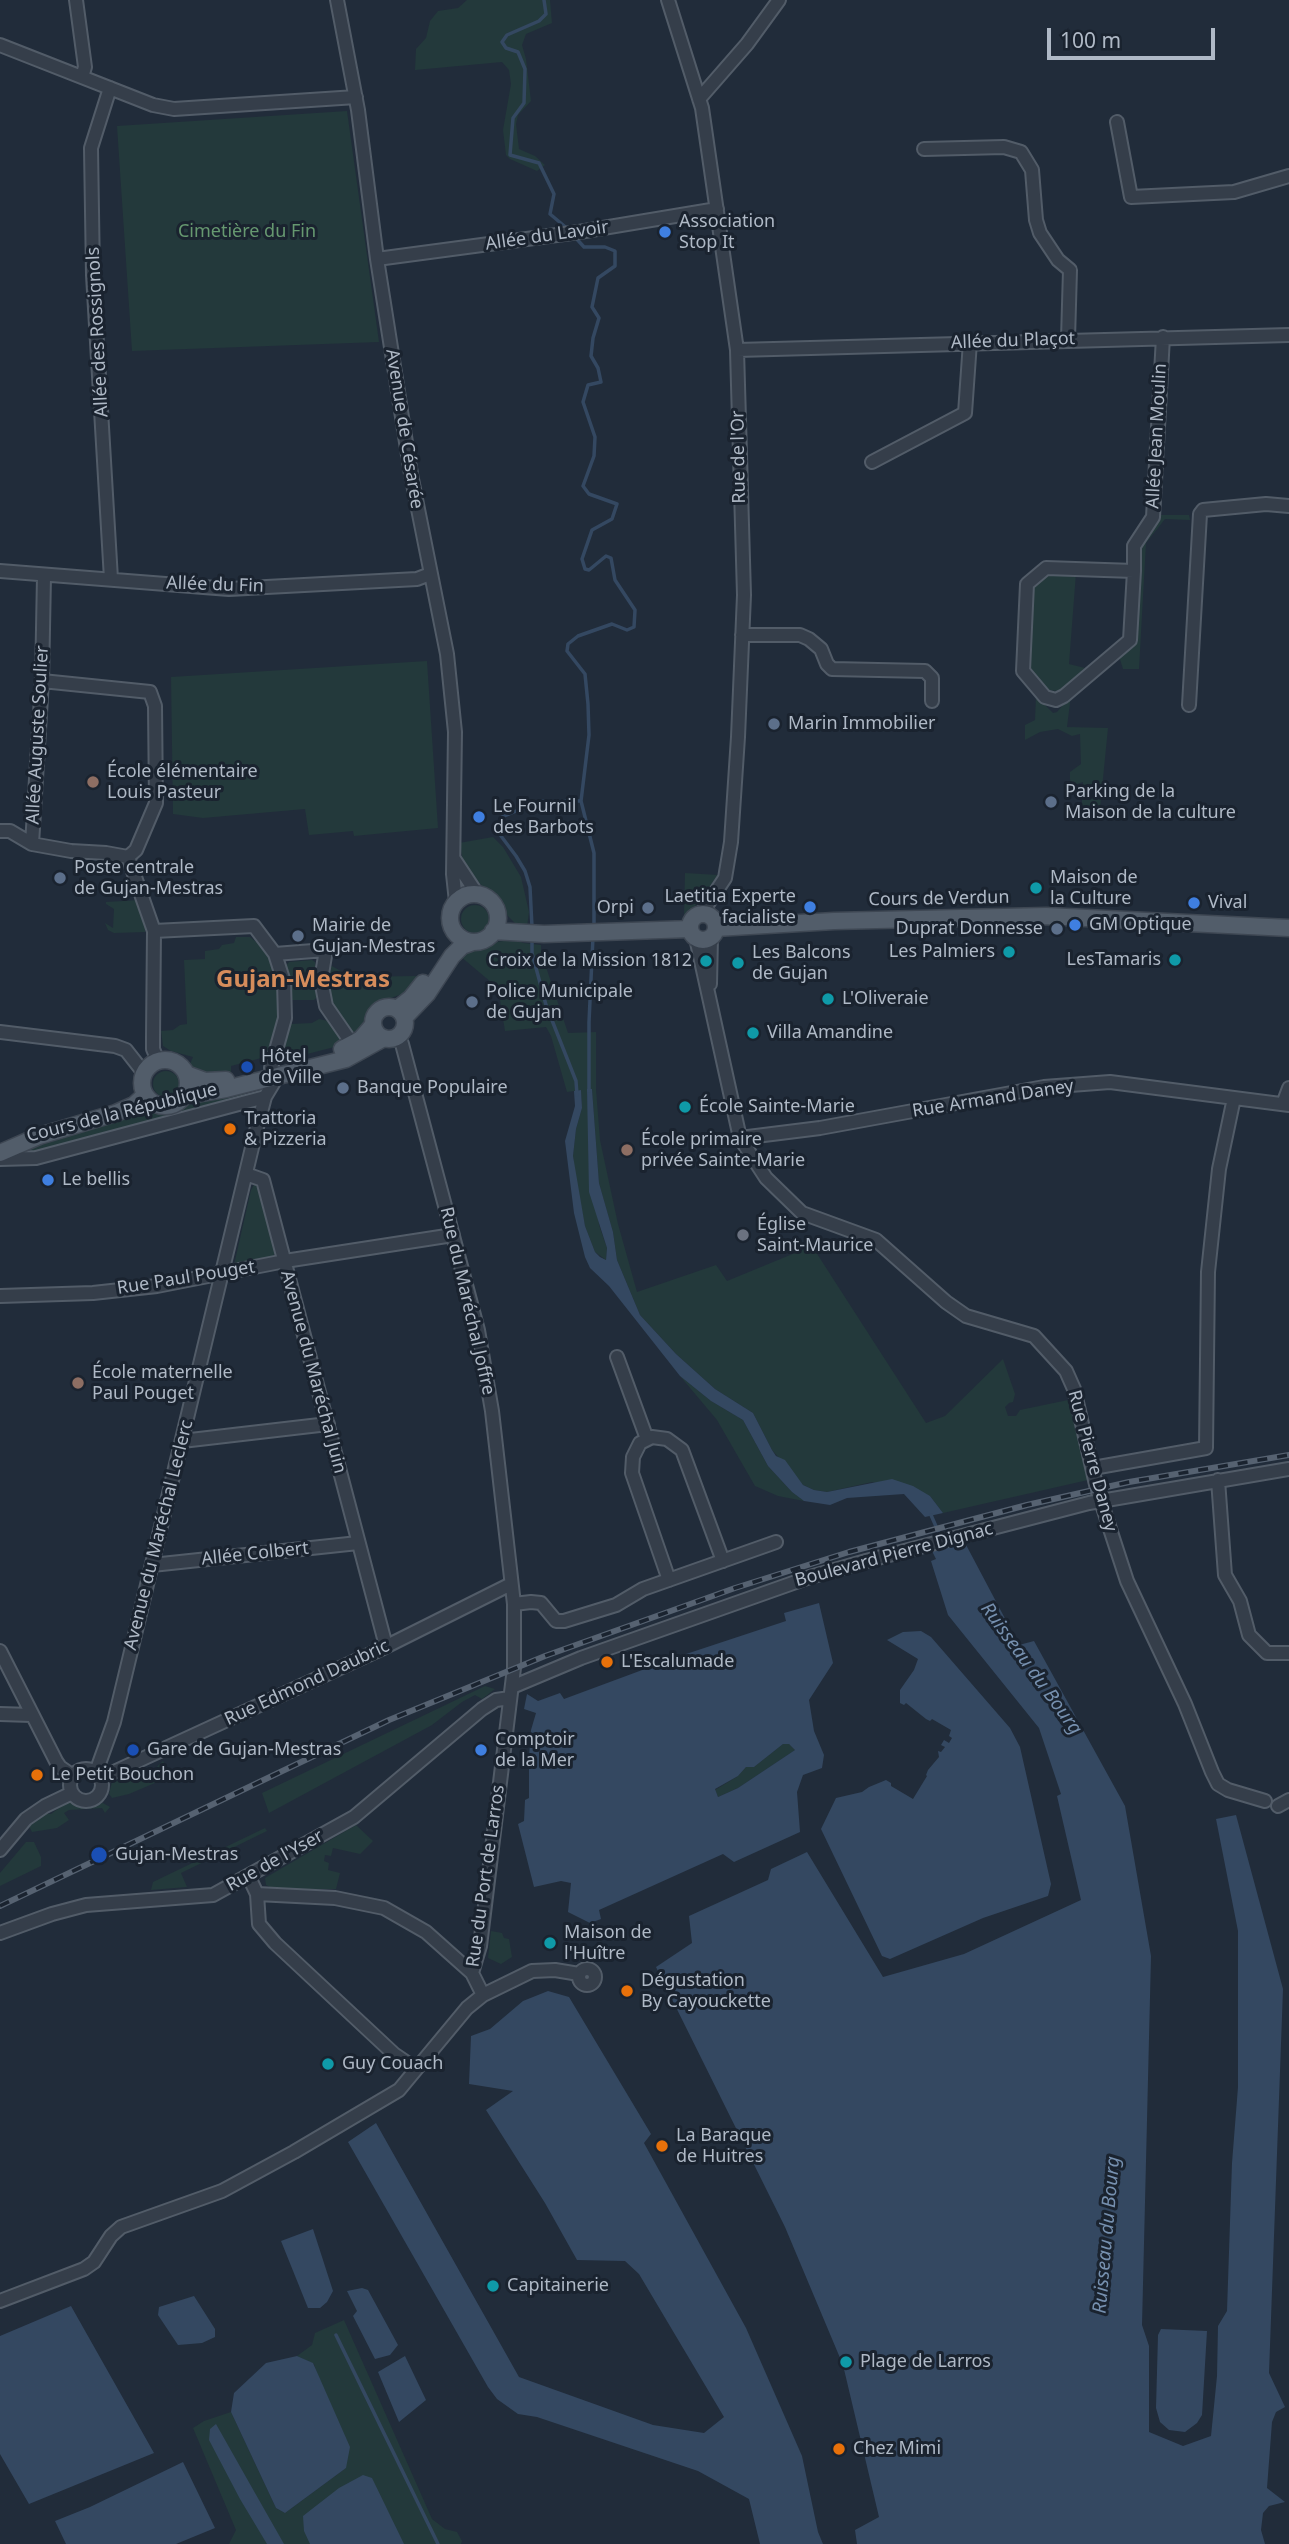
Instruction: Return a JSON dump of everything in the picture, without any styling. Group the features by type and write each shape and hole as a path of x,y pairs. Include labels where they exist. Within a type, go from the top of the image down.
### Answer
{"main road":[{"path":"400,1014 427,994 452,956 463,946 481,941 495,924 491,902 477,894 456,902 450,916 458,936 472,942"},
{"path":"701,914 711,917 703,933"},
{"name":"Cours de Verdun","path":"495,924 524,932 544,933 703,933 834,921 1094,916 1289,928"},
{"path":"184,1097 257,1097 274,1072 403,1029 400,1014 444,950 453,929"},
{"path":"385,1033 375,1016 382,1009 400,1014"},
{"path":"186,1074 205,1081 224,1080 346,1059 385,1033"},
{"path":"158,1061 172,1061 186,1074 187,1090 184,1097 164,1107 150,1101 142,1088 144,1073 158,1061"},
{"name":"Cours de la République","path":"0,1153 39,1136 116,1113 134,1105 145,1096"}],"street":[{"path":"76,0 85,67 82,77"},
{"name":"Avenue de Césarée","path":"337,0 356,97 377,259 411,474 447,654 455,732 456,902"},
{"name":"Rue de l'Or","path":"668,0 699,99 737,351 744,595 731,842 725,878 701,914"},
{"path":"699,99 747,44 779,0"},
{"path":"0,45 153,105 174,109 356,97"},
{"name":"Allée des Rossignols","path":"110,88 91,148 93,275 111,579"},
{"path":"1117,122 1130,197 1234,192 1289,176"},
{"path":"924,149 1004,147 1021,152 1032,170 1035,220 1040,233 1058,260 1070,270 1068,339"},
{"name":"Allée du Lavoir","path":"377,259 579,232 717,209"},
{"name":"Allée du Plaçot","path":"737,351 1068,339 1289,335"},
{"name":"Allée Jean Moulin","path":"1134,571 1046,568 1027,584 1023,671 1045,697 1056,700 1064,696 1130,640 1134,571 1134,546 1153,517 1163,337"},
{"path":"872,462 965,413 970,342"},
{"path":"1189,705 1200,514 1203,510 1266,504 1289,506"},
{"name":"Allée du Fin","path":"0,571 229,589 417,579 430,574"},
{"name":"Allée Auguste Soulier","path":"44,576 32,844 71,851 128,856"},
{"path":"742,635 800,635 821,649 827,664 832,668 925,671 932,678 932,701"},
{"path":"41,681 150,692 155,706 156,803 136,850 128,856 154,931 153,1049 158,1061"},
{"path":"0,831 10,831 32,844"},
{"path":"454,859 477,894"},
{"path":"154,931 254,926 275,954 284,982 285,1018 274,1072"},
{"path":"703,933 709,991 740,1138"},
{"path":"275,954 326,950 321,980 326,1006 353,1045"},
{"path":"0,1032 115,1046 126,1050 144,1073"},
{"name":"Rue du Maréchal Joffre","path":"385,1033 402,1044 478,1330 492,1410 514,1604 514,1668 511,1692"},
{"name":"Rue Armand Daney","path":"740,1138 820,1128 1044,1087 1110,1082 1286,1105"},
{"path":"1286,1105 1289,1088"},
{"path":"246,1174 257,1097"},
{"name":"Cours de la République","path":"0,1159 36,1158 257,1097"},
{"path":"1093,1468 1206,1448 1208,1272 1219,1169 1234,1098"},
{"name":"Rue Pierre Daney","path":"740,1138 766,1178 802,1213 812,1219 876,1240 946,1302 966,1316 1034,1336 1066,1371 1074,1389 1101,1501 1133,1597 1185,1704 1215,1780 1228,1790 1265,1801"},
{"name":"Avenue du Maréchal Juin","path":"246,1174 263,1180 386,1646"},
{"name":"Avenue du Maréchal Leclerc","path":"98,1775 114,1722 246,1174"},
{"name":"Rue Paul Pouget","path":"0,1296 93,1293 157,1286 285,1261 453,1235"},
{"path":"617,1357 648,1439"},
{"path":"182,1441 328,1424"},
{"path":"669,1580 632,1473 633,1457 640,1443 652,1437 667,1439 682,1450 723,1562"},
{"name":"Boulevard Pierre Dignac","path":"511,1692 581,1657 783,1586 929,1544 1101,1501 1289,1469"},
{"path":"1218,1480 1225,1575 1240,1601 1249,1635 1267,1653 1289,1653"},
{"name":"Allée Colbert","path":"152,1565 358,1542"},
{"path":"514,1604 541,1603 556,1621 564,1621 616,1605 643,1589 776,1542"},
{"name":"Rue Edmond Daubric","path":"98,1775 386,1646 511,1584"},
{"path":"0,1651 60,1767 73,1776 70,1784 72,1793"},
{"name":"Rue de l'Yser","path":"0,1933 86,1905 213,1895 354,1818 489,1704 511,1692"},
{"name":"Rue du Port de Larros","path":"483,1995 472,1973 482,1934 511,1692"},
{"path":"0,1714 31,1715"},
{"name":"Rue Edmond Daubric","path":"0,1850 26,1819 45,1806 72,1793 83,1801 96,1798 103,1787 98,1775 86,1769 73,1776"},
{"path":"249,1877 257,1894 259,1924 275,1943 394,2054 416,2069"},
{"path":"257,1894 335,1898 384,1909 426,1932 472,1973"},
{"path":"0,2301 84,2269 94,2262 111,2236 131,2222 222,2191 400,2090 467,2008 483,1995 532,1971 555,1970 579,1974"}],"green space":[{"path":"467,0 550,0 552,23 526,34 522,45 531,101 518,115 516,124 519,149 535,156 545,165 537,171 506,155 503,130 511,84 509,70 502,62 415,70 416,49 426,38 430,21 438,11 458,8"},
{"name":"Cimetière du Fin","path":"347,111 379,342 132,351 117,126"},
{"path":"1159,515 1189,515 1190,520 1165,519 1146,543 1139,669 1123,669 1119,656 1130,645 1140,546"},
{"path":"1048,573 1076,573 1069,664 1085,668 1060,691 1045,690 1028,669 1033,586"},
{"path":"427,661 438,828 354,836 353,831 309,835 305,809 203,818 173,814 171,677"},
{"path":"1071,695 1067,727 1108,728 1099,819 1081,818 1083,782 1071,786 1070,772 1081,764 1080,734 1072,736 1058,729 1040,732 1025,740 1025,725 1035,720 1036,696 1053,713 1057,712"},
{"path":"493,837 503,847 521,877 529,912 527,927 515,923 502,905 467,871 459,843"},
{"path":"685,873 718,875 696,905 684,915"},
{"path":"140,900 145,917 145,932 114,933 108,930 105,923 113,928 114,909 106,902"},
{"path":"475,905 485,909 489,919 485,929 475,933 465,929 461,919 465,909"},
{"path":"236,937 250,937 260,945 273,963 279,1001 278,1021 269,1056 231,1066 231,1073 225,1077 199,1074 190,1064 193,1057 163,1046 161,1031 173,1030 187,1024 184,960 205,959 205,951 234,943"},
{"path":"514,939 541,945 568,1033 596,1032 596,1089 600,1140 618,1224 637,1292 716,1265 727,1281 812,1246 926,1423 945,1416 1003,1359 1015,1394 1013,1402 1005,1407 1008,1416 1016,1416 1020,1410 1068,1400 1088,1480 943,1513 930,1496 872,1482 827,1492 803,1485 772,1450 753,1413 715,1389 676,1354 640,1315 617,1260 613,1232 599,1183 592,1089 587,1090 588,1105 599,1225 607,1248 606,1260 595,1252 585,1226 573,1156 582,1108 581,1090 567,1092 546,1027 505,1031 498,988 460,956 468,951 485,949 497,942"},
{"path":"289,962 315,962 317,997 314,1000 291,1000 286,966"},
{"path":"332,966 351,977 417,976 410,991 372,1005 364,1018 365,1025 359,1031 352,1032 333,1006 330,997 327,982"},
{"path":"319,1019 328,1021 337,1031 343,1040 342,1045 284,1060 281,1056 291,1024 312,1023"},
{"path":"166,1071 176,1074 179,1084 176,1094 166,1097 156,1094 153,1084 156,1074"},
{"path":"245,1091 246,1095 243,1097 32,1153 29,1149 33,1145 139,1112 171,1113 194,1101"},
{"path":"255,1183 260,1186 277,1250 271,1259 234,1265 251,1190"},
{"path":"680,1376 711,1401 743,1420 768,1466 804,1501 778,1496 755,1486 717,1420"},
{"path":"485,1686 495,1689 482,1699 475,1695 462,1702 432,1725 269,1813 262,1793"},
{"path":"783,1744 789,1744 795,1750 738,1788 718,1797 715,1790 738,1776 746,1767 754,1767"},
{"path":"163,1761 171,1775 169,1777 129,1794 112,1798 109,1794 112,1782 148,1775"},
{"path":"67,1802 85,1808 103,1803 110,1807 105,1813 102,1808 69,1810 64,1813 69,1820 57,1828 32,1832 29,1826 33,1818 41,1813 51,1814"},
{"path":"356,1825 373,1841 360,1854 333,1848 331,1856 325,1855 324,1861 329,1863 328,1870 340,1873 336,1889 274,1889 266,1885 265,1878"},
{"path":"265,1828 267,1831 181,1873 187,1887 151,1890 153,1882"},
{"path":"26,1842 34,1842 41,1857 41,1866 0,1886 0,1873"},
{"path":"491,1931 502,1933 504,1938 509,1939 512,1957 501,1964 488,1958"},
{"path":"344,2320 432,2519 445,2529 457,2532 461,2544 229,2544 236,2530 193,2428 204,2421 231,2412 276,2508 285,2513 346,2468 314,2364 297,2356 312,2345 315,2333"}],"water":[{"path":"587,1089 592,1089 599,1183 613,1232 617,1260 640,1315 676,1354 715,1389 753,1413 776,1456 785,1460 803,1485 827,1492 892,1479 913,1486 930,1496 943,1513 925,1517 904,1494 847,1498 830,1505 804,1501 768,1466 743,1420 711,1401 680,1376 609,1286 590,1268 585,1257 574,1213 565,1141 575,1106 574,1091 581,1090 582,1108 573,1156 585,1226 595,1252 606,1260 607,1248 589,1192"},
{"path":"964,1541 1019,1645 1034,1641 1125,1806 1151,1956 1142,2325 1149,2346 1149,2432 1183,2446 1211,2436 1217,2376 1218,2326 1227,2311 1232,2163 1238,2087 1238,1931 1216,1819 1236,1815 1283,1989 1269,2373 1285,2407 1276,2412 1272,2422 1267,2488 1285,2502 1269,2506 1263,2513 1261,2530 1265,2544 857,2544 855,2530 879,2517 843,2365 785,2227 656,1967 692,1943 689,1916 768,1880 771,1869 807,1852 883,1977 964,1954 1081,1900 1057,1796 1061,1794 1039,1728 948,1615 931,1561 936,1559 931,1549"},
{"path":"819,1603 833,1663 809,1700 814,1731 824,1755 822,1768 803,1775 797,1792 800,1832 734,1862 723,1854 599,1910 601,1919 590,1923 568,1912 571,1883 561,1881 534,1887 518,1824 524,1821 525,1800 529,1798 531,1730 536,1713 524,1709 527,1694 538,1701 560,1693 564,1699 680,1656 786,1621 784,1613","holes":["783,1744 789,1744 795,1750 738,1788 718,1797 715,1789 738,1776 746,1767 754,1767"]},
{"path":"921,1631 931,1637 1010,1728 1020,1747 1051,1884 1048,1896 983,1918 890,1959 882,1956 821,1829 836,1798 862,1792 886,1780 913,1799 928,1770 939,1757 938,1751 941,1752 945,1747 941,1745 944,1740 949,1743 952,1738 949,1736 951,1730 932,1719 926,1719 906,1703 900,1703 900,1690 918,1659 887,1640 903,1632"},
{"path":"548,1991 569,1997 651,2134 644,2143 746,2328 802,2456 823,2544 760,2544 749,2499 698,2471 537,2417 518,2414 497,2399 348,2142 376,2123 519,2377 653,2425 704,2433 724,2417 639,2274 625,2261 577,2260 545,2203 486,2110 513,2091 469,2084 471,2036 490,2029 523,2001"},
{"path":"313,2229 333,2291 320,2308 308,2308 281,2241"},
{"path":"362,2288 368,2290 398,2345 390,2355 375,2359 353,2316 357,2311 347,2291"},
{"path":"194,2296 215,2329 215,2337 202,2343 178,2345 158,2315 159,2307"},
{"path":"71,2306 154,2453 29,2504 0,2454 0,2336"},
{"path":"1161,2329 1207,2331 1202,2415 1197,2423 1185,2432 1169,2430 1160,2422 1156,2408 1158,2335"},
{"path":"297,2356 313,2363 350,2447 346,2468 285,2513 276,2508 231,2412 234,2393 266,2363"},
{"path":"405,2356 426,2400 399,2422 378,2372"},
{"path":"216,2424 284,2544 267,2544 240,2499 209,2440 210,2429"},
{"path":"183,2462 215,2528 176,2544 66,2544 55,2521"},
{"path":"363,2475 372,2478 404,2544 310,2544 304,2531 303,2516 339,2488"}],"waterway":[{"name":"Ruisseau du Bourg","path":"544,0 546,14 539,21 507,35 502,42 506,48 518,52 525,69 524,103 513,118 510,155 539,163 554,194 550,214 569,230"},
{"path":"574,236 584,247 605,247 615,251 615,266 598,278 592,307 599,318 591,356 598,368 601,382 588,385 583,402 595,437 594,456 583,486 589,494 617,504 612,519 592,530 582,559 585,569 589,570 606,556 611,558 615,580 635,610 634,627 627,630 612,624 578,636 568,644 567,651 585,674 588,704 589,735 581,801 594,853 594,926"},
{"name":"Ruisseau du Bourg","path":"532,927 530,887 525,871 501,836 502,817 540,801 581,801"},
{"path":"589,1091 593,937"},
{"name":"Ruisseau du Bourg","path":"532,939 532,953 546,1005 576,1081 577,1095"},
{"name":"Ruisseau du Bourg","path":"931,1515 942,1540"},
{"path":"336,2335 438,2544"}],"railway":[{"path":"0,1906 389,1720 545,1656 735,1588 849,1552 1027,1505 1129,1482 1289,1455"}],"place":[{"name":"Association Stop It","path":"665,232"},
{"name":"Marin Immobilier","path":"774,724"},
{"name":"École élémentaire Louis Pasteur","path":"93,782"},
{"name":"Parking de la Maison de la culture","path":"1051,802"},
{"name":"Le Fournil des Barbots","path":"479,817"},
{"name":"Poste centrale de Gujan-Mestras","path":"60,878"},
{"name":"Maison de la Culture","path":"1036,888"},
{"name":"Vival","path":"1194,903"},
{"name":"Laetitia Experte facialiste","path":"810,907"},
{"name":"Orpi","path":"648,908"},
{"name":"GM Optique","path":"1075,925"},
{"name":"Duprat Donnesse","path":"1057,929"},
{"name":"Mairie de Gujan-Mestras","path":"298,936"},
{"name":"Les Palmiers","path":"1009,952"},
{"name":"LesTamaris","path":"1175,960"},
{"name":"Croix de la Mission 1812","path":"706,961"},
{"name":"Les Balcons de Gujan","path":"738,963"},
{"name":"L'Oliveraie","path":"828,999"},
{"name":"Police Municipale de Gujan","path":"472,1002"},
{"name":"Villa Amandine","path":"753,1033"},
{"name":"Hôtel de Ville","path":"247,1067"},
{"name":"Banque Populaire","path":"343,1088"},
{"name":"École Sainte-Marie","path":"685,1107"},
{"name":"Trattoria & Pizzeria","path":"230,1129"},
{"name":"École primaire privée Sainte-Marie","path":"627,1150"},
{"name":"Le bellis","path":"48,1180"},
{"name":"Église Saint-Maurice","path":"743,1235"},
{"name":"École maternelle Paul Pouget","path":"78,1383"},
{"name":"L'Escalumade","path":"607,1662"},
{"name":"Gare de Gujan-Mestras","path":"133,1750"},
{"name":"Comptoir de la Mer","path":"481,1750"},
{"name":"Le Petit Bouchon","path":"37,1775"},
{"name":"Gujan-Mestras","path":"99,1855"},
{"name":"Maison de l'Huître","path":"550,1943"},
{"name":"Dégustation By Cayouckette","path":"627,1991"},
{"name":"Guy Couach","path":"328,2064"},
{"name":"La Baraque de Huitres","path":"662,2146"},
{"name":"Capitainerie","path":"493,2286"},
{"name":"Plage de Larros","path":"846,2362"},
{"name":"Chez Mimi","path":"839,2449"}],"district":[{"name":"Gujan-Mestras","path":"303,980"}]}
